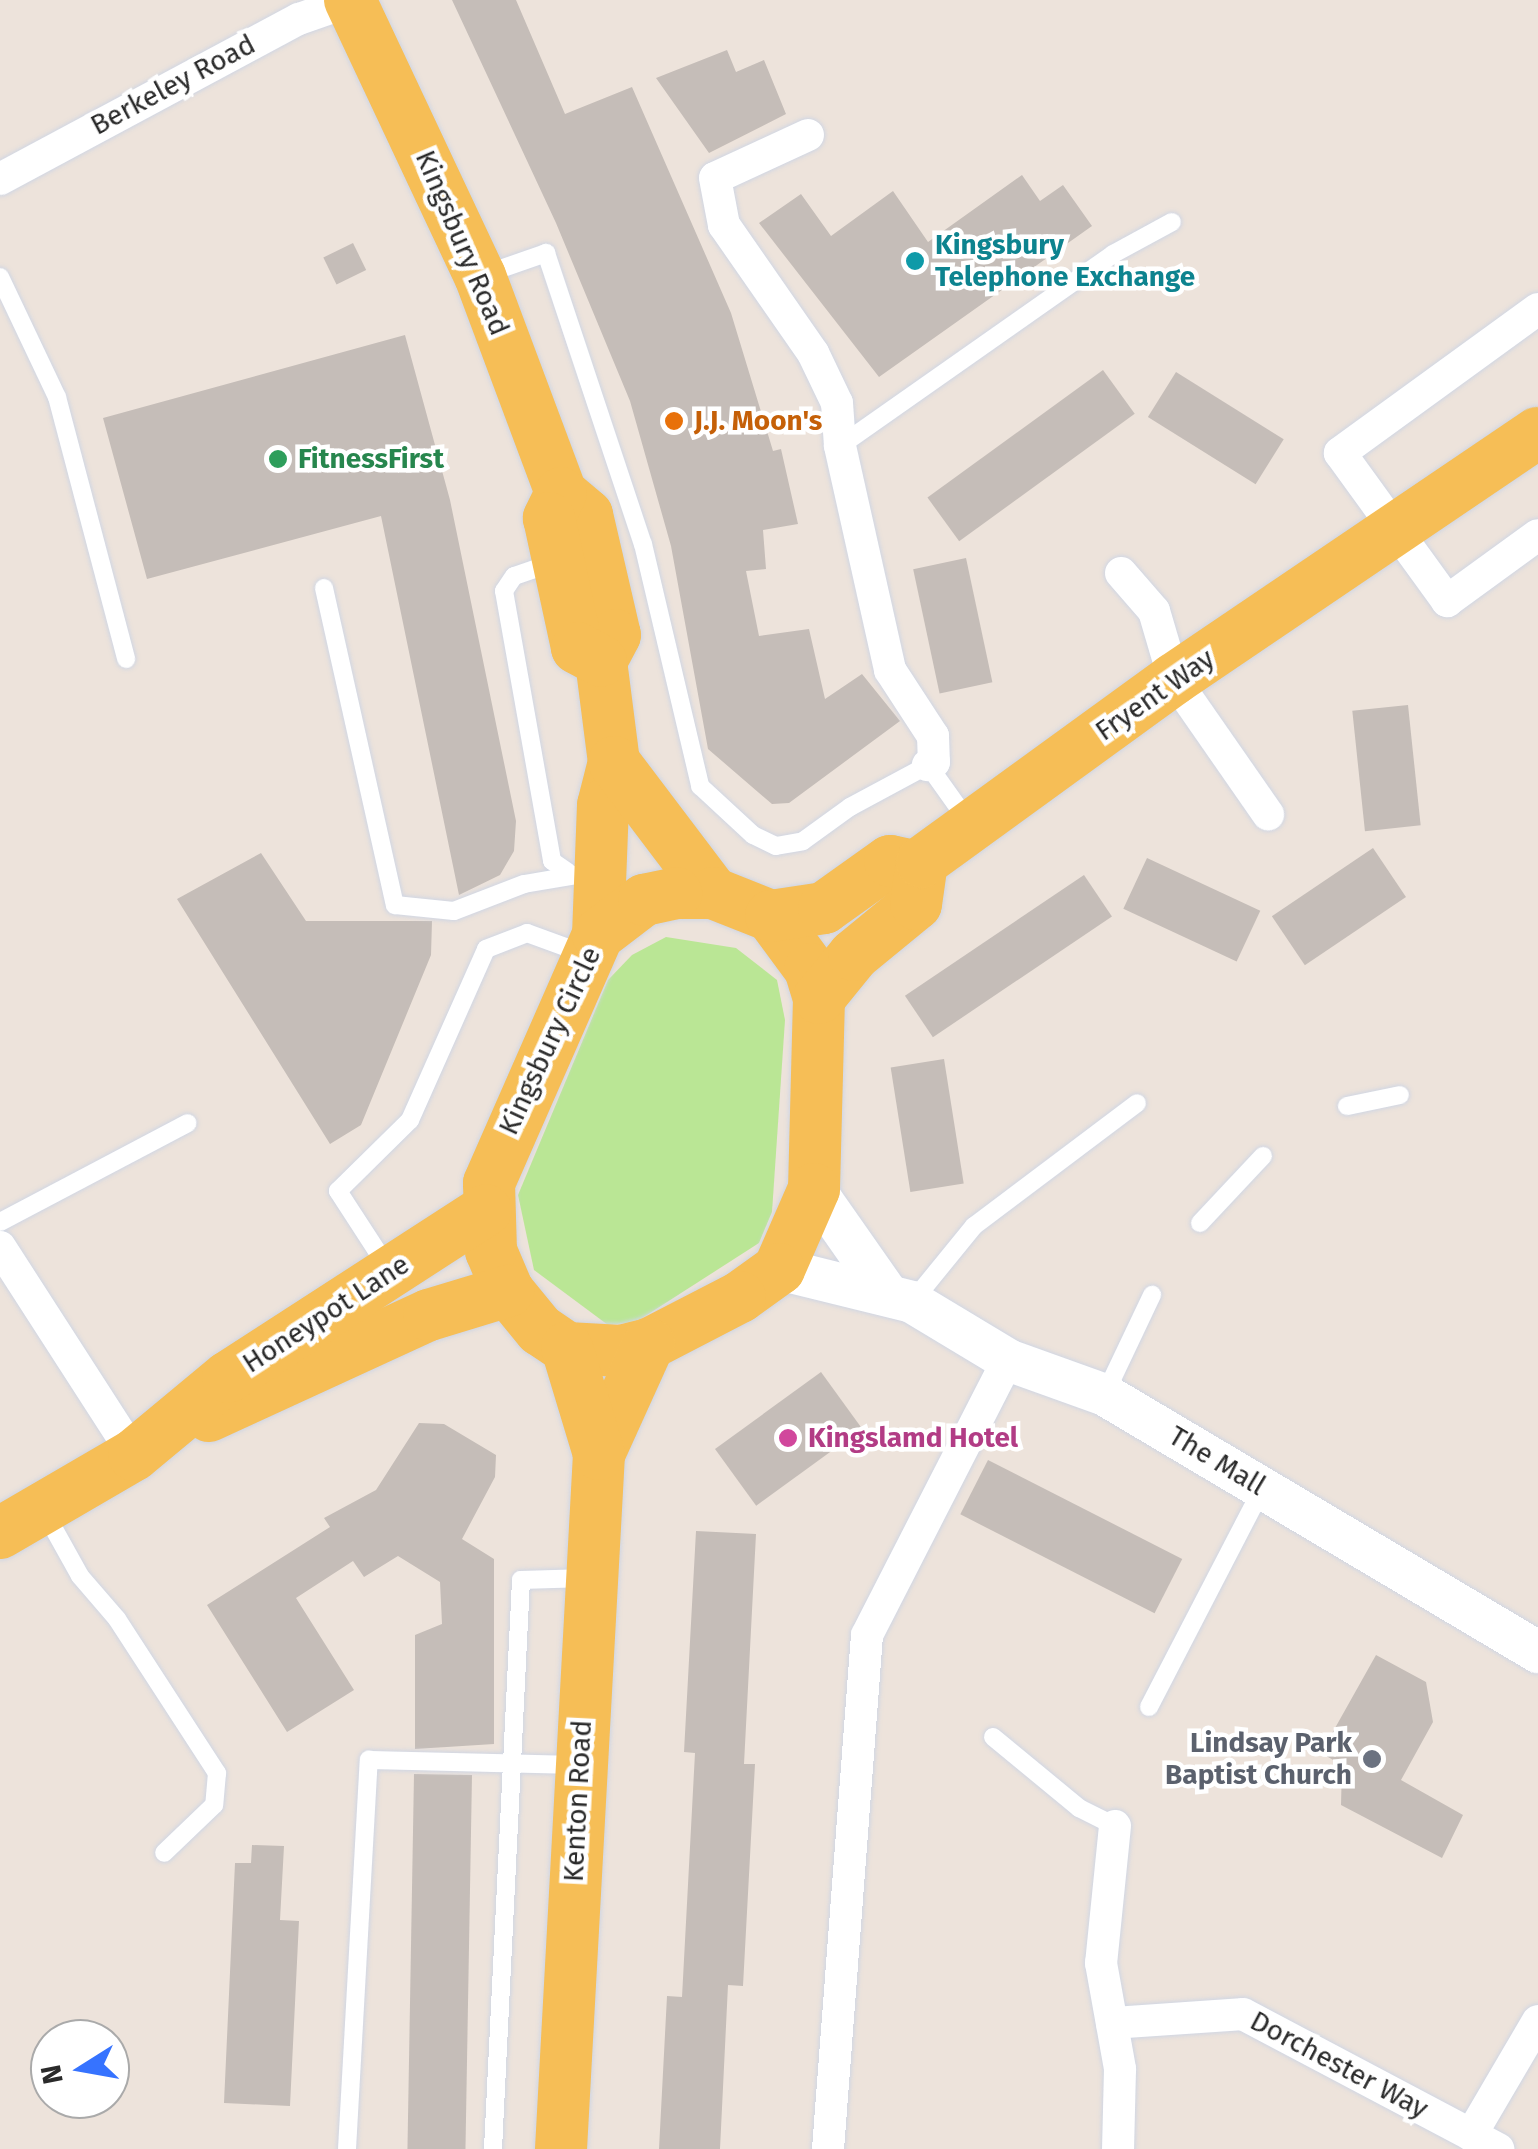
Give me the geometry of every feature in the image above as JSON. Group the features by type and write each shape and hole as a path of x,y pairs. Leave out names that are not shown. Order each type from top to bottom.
{"main road":[{"name":"Kingsbury Road","path":"350,0 480,276 561,493 587,515 616,635 600,661 614,762 586,872 594,946"},
{"name":"Fryent Way","path":"771,916 824,908 890,861 918,867 1174,680 1398,533 1538,433"},
{"name":"Kingsbury Road","path":"561,493 549,518 577,648 600,661"},
{"name":"Kingsbury Road","path":"614,762 713,893"},
{"path":"820,998 854,954 916,904 918,867"},
{"name":"Kingsbury Circle","path":"568,1348 540,1330 508,1290 491,1252 486,1210 502,1144 594,946 644,900 713,893 771,916"},
{"path":"568,1348 621,1351 649,1344 780,1270 814,1189 820,998 810,968 771,916"},
{"name":"Honeypot Lane","path":"154,1441 228,1377 486,1210"},
{"name":"Honeypot Lane","path":"21,1520 154,1441 245,1404 429,1315 508,1290"},
{"name":"Kenton Road","path":"598,1454 649,1344"},
{"name":"Kenton Road","path":"561,2149 598,1454 568,1348"}],"street":[{"name":"Berkeley Road","path":"0,178 282,27 350,0"},
{"path":"808,135 715,178 724,225 813,354 837,403 840,446 890,670 933,736 934,762 928,765"},
{"path":"1538,310 1340,453 1448,601 1538,535"},
{"path":"1122,573 1154,612 1174,680 1268,814"},
{"name":"The Mall","path":"814,1189 900,1297 1008,1360 1105,1395 1534,1640"},
{"path":"0,1246 154,1441"},
{"name":"The Mall","path":"780,1270 848,1290 900,1297"},
{"path":"828,2149 866,1635 1008,1360"},
{"path":"1115,1826 1101,1963 1120,2069 1118,2149"},
{"name":"Dorchester Way","path":"1112,2023 1244,2014 1485,2142"},
{"path":"1485,2142 1538,2021"}],"lane":[{"path":"840,446 1113,254 1172,222"},
{"path":"480,276 546,253 642,544 700,786 753,835 776,846 804,841 928,765 971,826"},
{"path":"0,277 57,397 126,659"},
{"path":"558,561 514,576 504,591 552,861 586,872"},
{"path":"324,588 395,905 454,911 586,872"},
{"path":"392,1273 338,1191 410,1120 486,949 527,933 594,946"},
{"path":"1347,1106 1400,1095"},
{"path":"900,1297 974,1226 1137,1103"},
{"path":"0,1222 188,1123"},
{"path":"1200,1223 1263,1156"},
{"path":"1105,1395 1152,1295"},
{"path":"1149,1707 1263,1488"},
{"path":"21,1520 80,1576 117,1619 217,1773 214,1805 164,1852"},
{"path":"494,2149 521,1580 592,1578"},
{"path":"993,1738 1080,1808 1115,1826"},
{"path":"347,2149 369,1760 579,1765"}],"green space":[{"path":"666,937 736,948 777,980 785,1020 772,1212 759,1243 636,1322 608,1325 534,1270 518,1195 608,980 632,955"}],"building":[{"path":"452,0 516,0 565,114 632,87 731,313 773,451 781,449 798,524 763,530 766,569 746,571 759,636 809,629 825,699 862,674 900,721 789,803 772,804 708,749 671,546 630,401 556,223"},
{"path":"727,50 736,72 764,60 786,114 709,153 656,78"},
{"name":"Kingsbury Telephone Exchange","path":"1022,175 1040,201 1063,185 1092,226 879,377 759,223 801,194 831,236 893,191 928,242"},
{"path":"353,243 366,270 336,284 323,257"},
{"path":"405,335 450,500 516,821 514,851 500,875 459,895 381,516 147,579 103,418"},
{"path":"1103,370 1135,414 959,541 927,498"},
{"path":"1176,372 1284,439 1256,484 1148,417"},
{"path":"966,558 992,682 940,693 913,569"},
{"path":"1408,705 1421,825 1365,831 1352,711"},
{"path":"1373,848 1406,897 1305,965 1272,916"},
{"path":"261,853 306,921 432,921 431,955 361,1125 330,1144 177,899"},
{"path":"1147,858 1260,911 1237,962 1123,909"},
{"path":"1084,875 1112,916 933,1037 905,996"},
{"path":"944,1059 964,1183 910,1192 891,1067"},
{"name":"Kingslamd Hotel","path":"821,1372 862,1429 756,1506 715,1449"},
{"path":"419,1423 444,1424 496,1455 495,1477 462,1539 494,1559 494,1744 415,1749 415,1635 442,1624 440,1582 398,1556 364,1577 353,1561 296,1598 354,1690 287,1732 207,1605 330,1527 324,1518 376,1490"},
{"path":"988,1460 1182,1559 1155,1613 960,1514"},
{"path":"696,1531 756,1534 744,1764 755,1764 743,1986 728,1985 720,2149 659,2149 667,1996 682,1997 695,1753 684,1752"},
{"name":"Lindsay Park Baptist Church","path":"1376,1655 1426,1682 1433,1722 1401,1780 1463,1815 1442,1858 1341,1805 1342,1765 1321,1753"},
{"path":"414,1774 472,1775 465,2149 407,2149"},
{"path":"252,1845 284,1846 280,1920 299,1921 290,2106 224,2103 235,1863 251,1863"}],"place":[{"name":"Kingsbury Telephone Exchange","path":"915,261"},
{"name":"J.J. Moon's","path":"674,421"},
{"name":"FitnessFirst","path":"278,459"},
{"name":"Kingslamd Hotel","path":"788,1438"},
{"name":"Lindsay Park Baptist Church","path":"1372,1759"}]}
